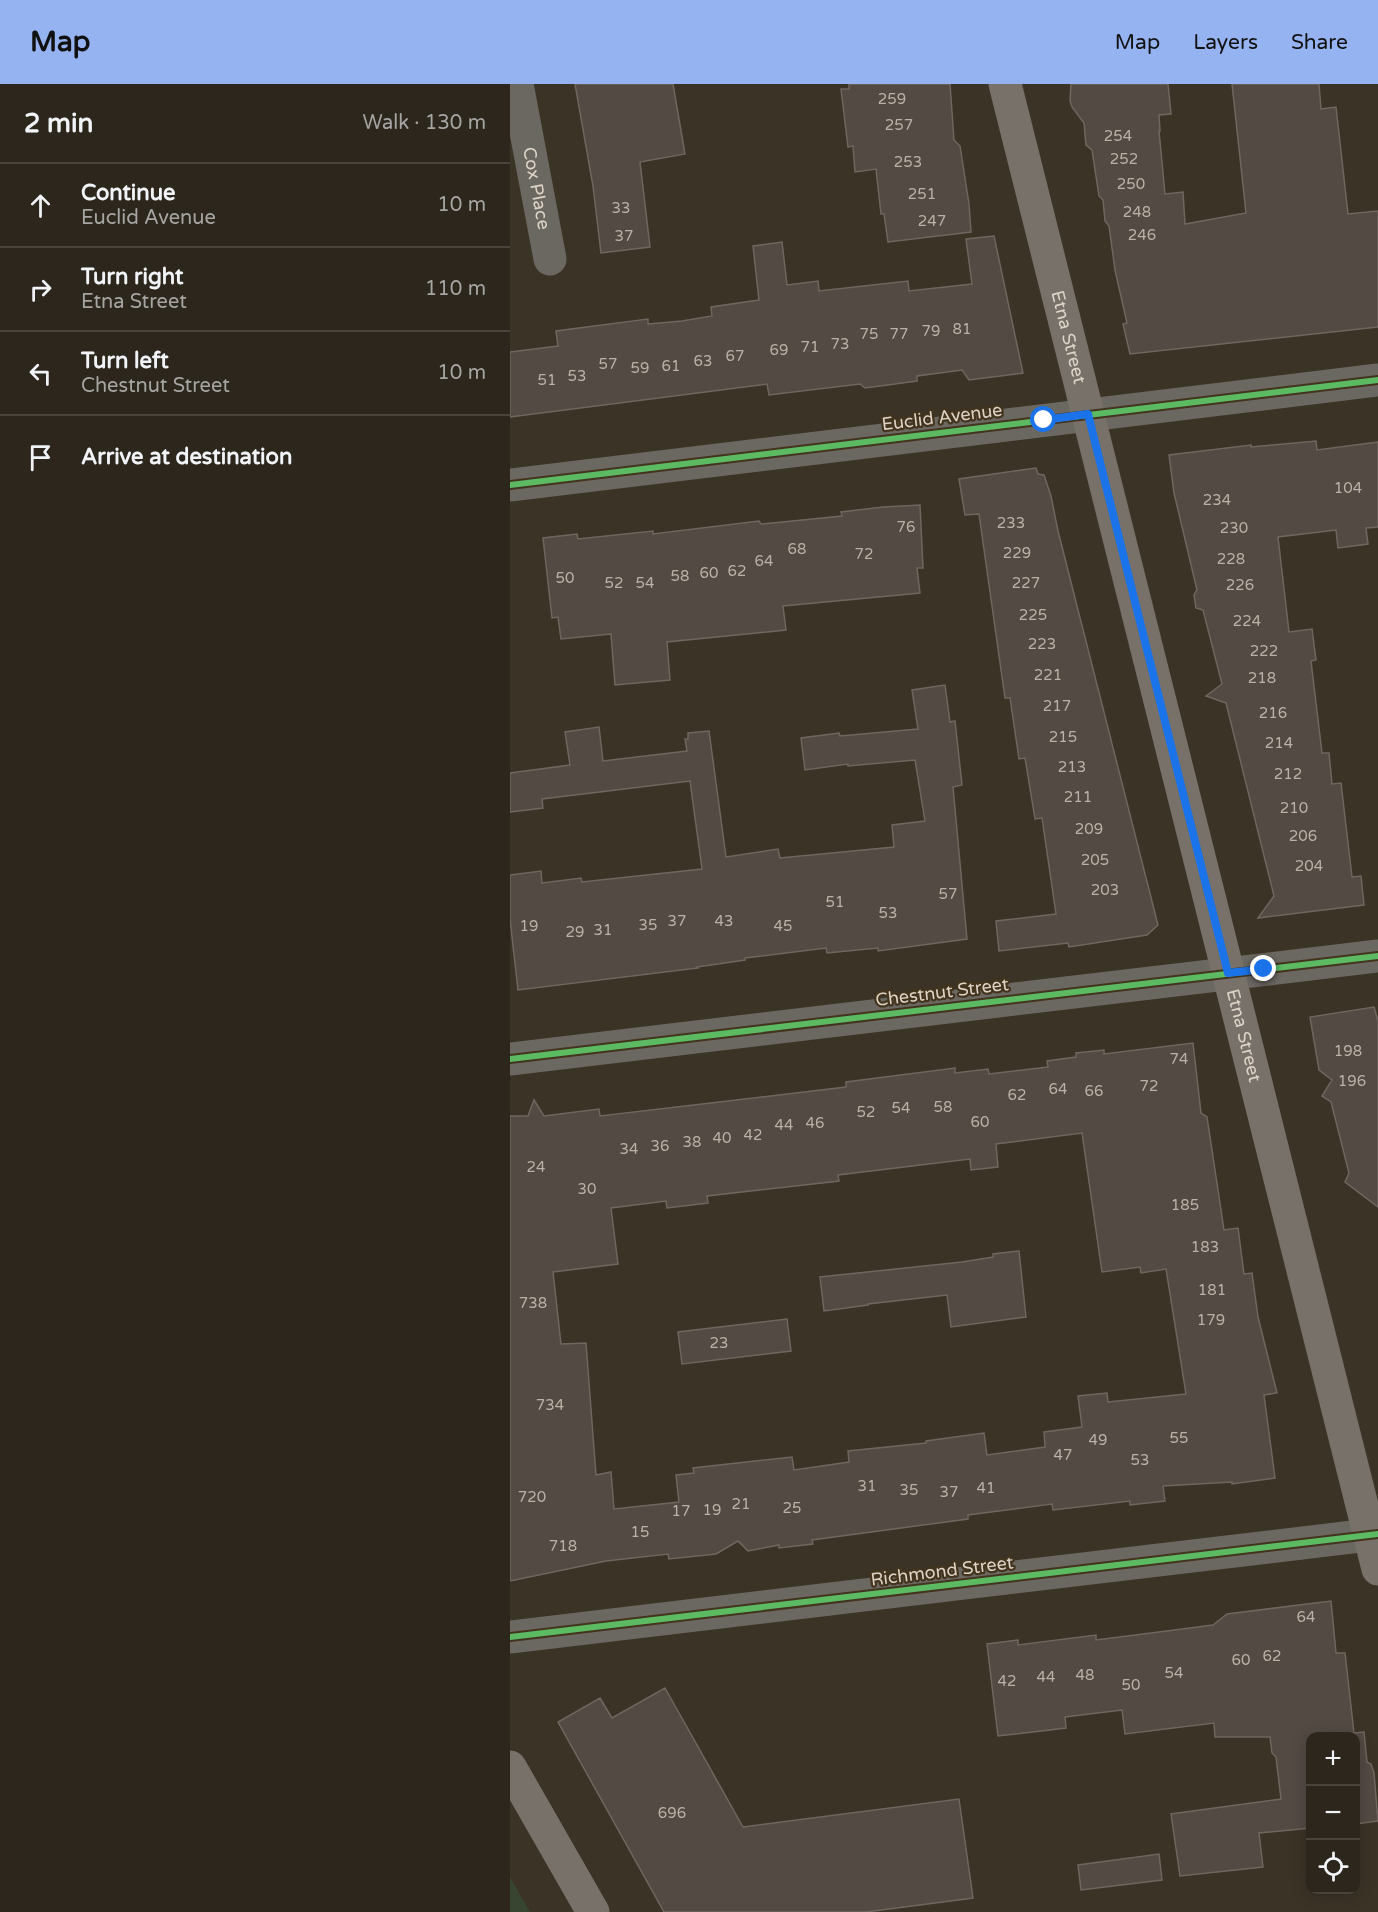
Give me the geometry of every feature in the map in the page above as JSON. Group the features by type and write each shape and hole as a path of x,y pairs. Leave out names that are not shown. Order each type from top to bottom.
{"main road":[{"name":"Etna Street","path":"1005,84 1228,973 1374,1534 1378,1569"},
{"path":"510,1767 593,1912"}],"street":[{"name":"Cox Place","path":"517,84 550,259"},
{"name":"Euclid Avenue","path":"510,485 1378,380"},
{"name":"Chestnut Street","path":"510,1059 1378,956"},
{"name":"Richmond Street","path":"510,1637 1374,1534"}],"green space":[{"path":"510,1877 530,1912 510,1912"}],"building":[{"path":"575,84 673,84 685,154 640,162 650,247 601,253 593,186"},
{"path":"849,84 950,84 954,140 960,146 971,232 888,242 884,214 881,214 876,169 855,172 853,146 848,147 841,89 849,89"},
{"path":"1071,84 1168,84 1171,114 1159,115 1165,194 1183,192 1185,224 1246,213 1232,84 1319,84 1321,109 1336,107 1348,214 1378,211 1378,327 1130,354 1123,324 1127,323 1115,270 1109,226 1105,221 1103,200 1099,196 1092,150 1086,145 1084,123 1070,101"},
{"path":"994,236 1023,373 969,380 962,370 917,376 917,381 865,388 860,384 769,395 767,384 510,417 510,352 558,346 556,331 648,319 648,324 682,321 712,316 711,307 759,300 753,246 782,242 787,285 818,281 819,291 908,281 909,291 972,284 966,239"},
{"path":"1316,441 1317,450 1378,442 1378,527 1366,528 1368,544 1338,548 1336,530 1278,537 1289,632 1312,629 1316,660 1311,661 1322,753 1329,753 1332,784 1341,783 1352,877 1361,876 1364,905 1258,918 1274,896 1226,703 1206,696 1222,684 1203,610 1196,608 1194,595 1197,590 1174,493 1169,455 1251,445 1251,447"},
{"path":"1036,468 1038,474 1044,475 1051,496 1158,925 1147,935 1069,947 1068,943 999,951 996,921 1056,914 1042,818 1035,819 1025,758 1019,759 1010,698 1005,698 979,514 965,515 959,479"},
{"path":"920,505 923,568 917,568 920,593 783,606 786,630 667,642 670,680 615,685 611,634 561,639 558,617 552,618 543,538 577,534 578,539 653,531 653,534 759,521 761,524 842,516 841,512"},
{"path":"945,685 950,722 955,721 962,785 953,787 967,939 878,951 878,948 827,953 826,948 745,958 745,960 698,968 518,990 510,919 510,875 541,871 542,883 581,878 582,882 702,869 690,781 542,799 543,808 510,812 510,773 570,765 565,732 599,727 603,761 687,751 685,739 688,739 688,733 709,731 726,857 778,849 780,858 894,847 892,825 925,821 915,760 848,766 848,764 805,770 801,738 839,733 840,736 918,729 912,690"},
{"path":"1374,1007 1378,1021 1378,1207 1345,1182 1349,1173 1331,1102 1322,1096 1332,1080 1319,1070 1310,1017"},
{"path":"1193,1043 1201,1113 1207,1117 1224,1230 1238,1228 1244,1274 1252,1273 1258,1317 1277,1393 1264,1395 1275,1478 1232,1484 1232,1482 1163,1486 1165,1501 1130,1505 1130,1501 1053,1510 1052,1504 968,1515 968,1519 812,1540 813,1544 779,1548 779,1545 748,1551 738,1541 716,1554 669,1559 668,1554 606,1561 510,1581 510,1116 528,1116 534,1100 544,1116 599,1109 600,1116 846,1087 846,1082 955,1068 955,1073 988,1069 989,1074 1048,1067 1047,1061 1076,1057 1076,1053 1104,1050 1104,1054","holes":["1082,1133 1102,1272 1140,1267 1141,1273 1166,1269 1186,1394 1108,1402 1107,1393 1078,1396 1082,1427 1044,1432 1045,1447 987,1455 984,1433 926,1441 926,1443 848,1451 849,1462 794,1470 792,1457 693,1468 694,1473 676,1475 679,1502 614,1509 611,1472 596,1475 586,1343 561,1344 553,1272 618,1264 611,1208 666,1201 667,1208 708,1203 707,1196 839,1181 838,1175 970,1159 971,1170 998,1167 996,1144"]},
{"path":"1019,1251 1026,1317 951,1327 947,1295 824,1311 820,1277 962,1262 993,1257 993,1254"},
{"path":"787,1319 791,1351 682,1364 678,1332"},
{"path":"1331,1601 1336,1653 1345,1653 1354,1732 1306,1732 1306,1828 1259,1833 1263,1867 1180,1876 1171,1814 1281,1799 1276,1757 1272,1753 1270,1737 1215,1737 1214,1723 1125,1734 1122,1710 1065,1717 1066,1728 998,1736 987,1644 1018,1640 1018,1645 1096,1635 1096,1640 1213,1625 1227,1614"},
{"path":"665,1688 743,1827 959,1799 973,1898 866,1912 664,1912 558,1722 600,1698 612,1718"},
{"path":"1360,1732 1364,1732 1367,1762 1371,1764 1374,1773 1378,1821 1360,1823"},
{"path":"1159,1854 1162,1880 1081,1890 1078,1865"}],"cycle path":[{"path":"510,485 1378,380"},
{"path":"510,1059 1378,956"},
{"path":"510,1637 1378,1534"}],"route":[{"path":"1044,420 1088,414 1228,973 1264,969"}]}
